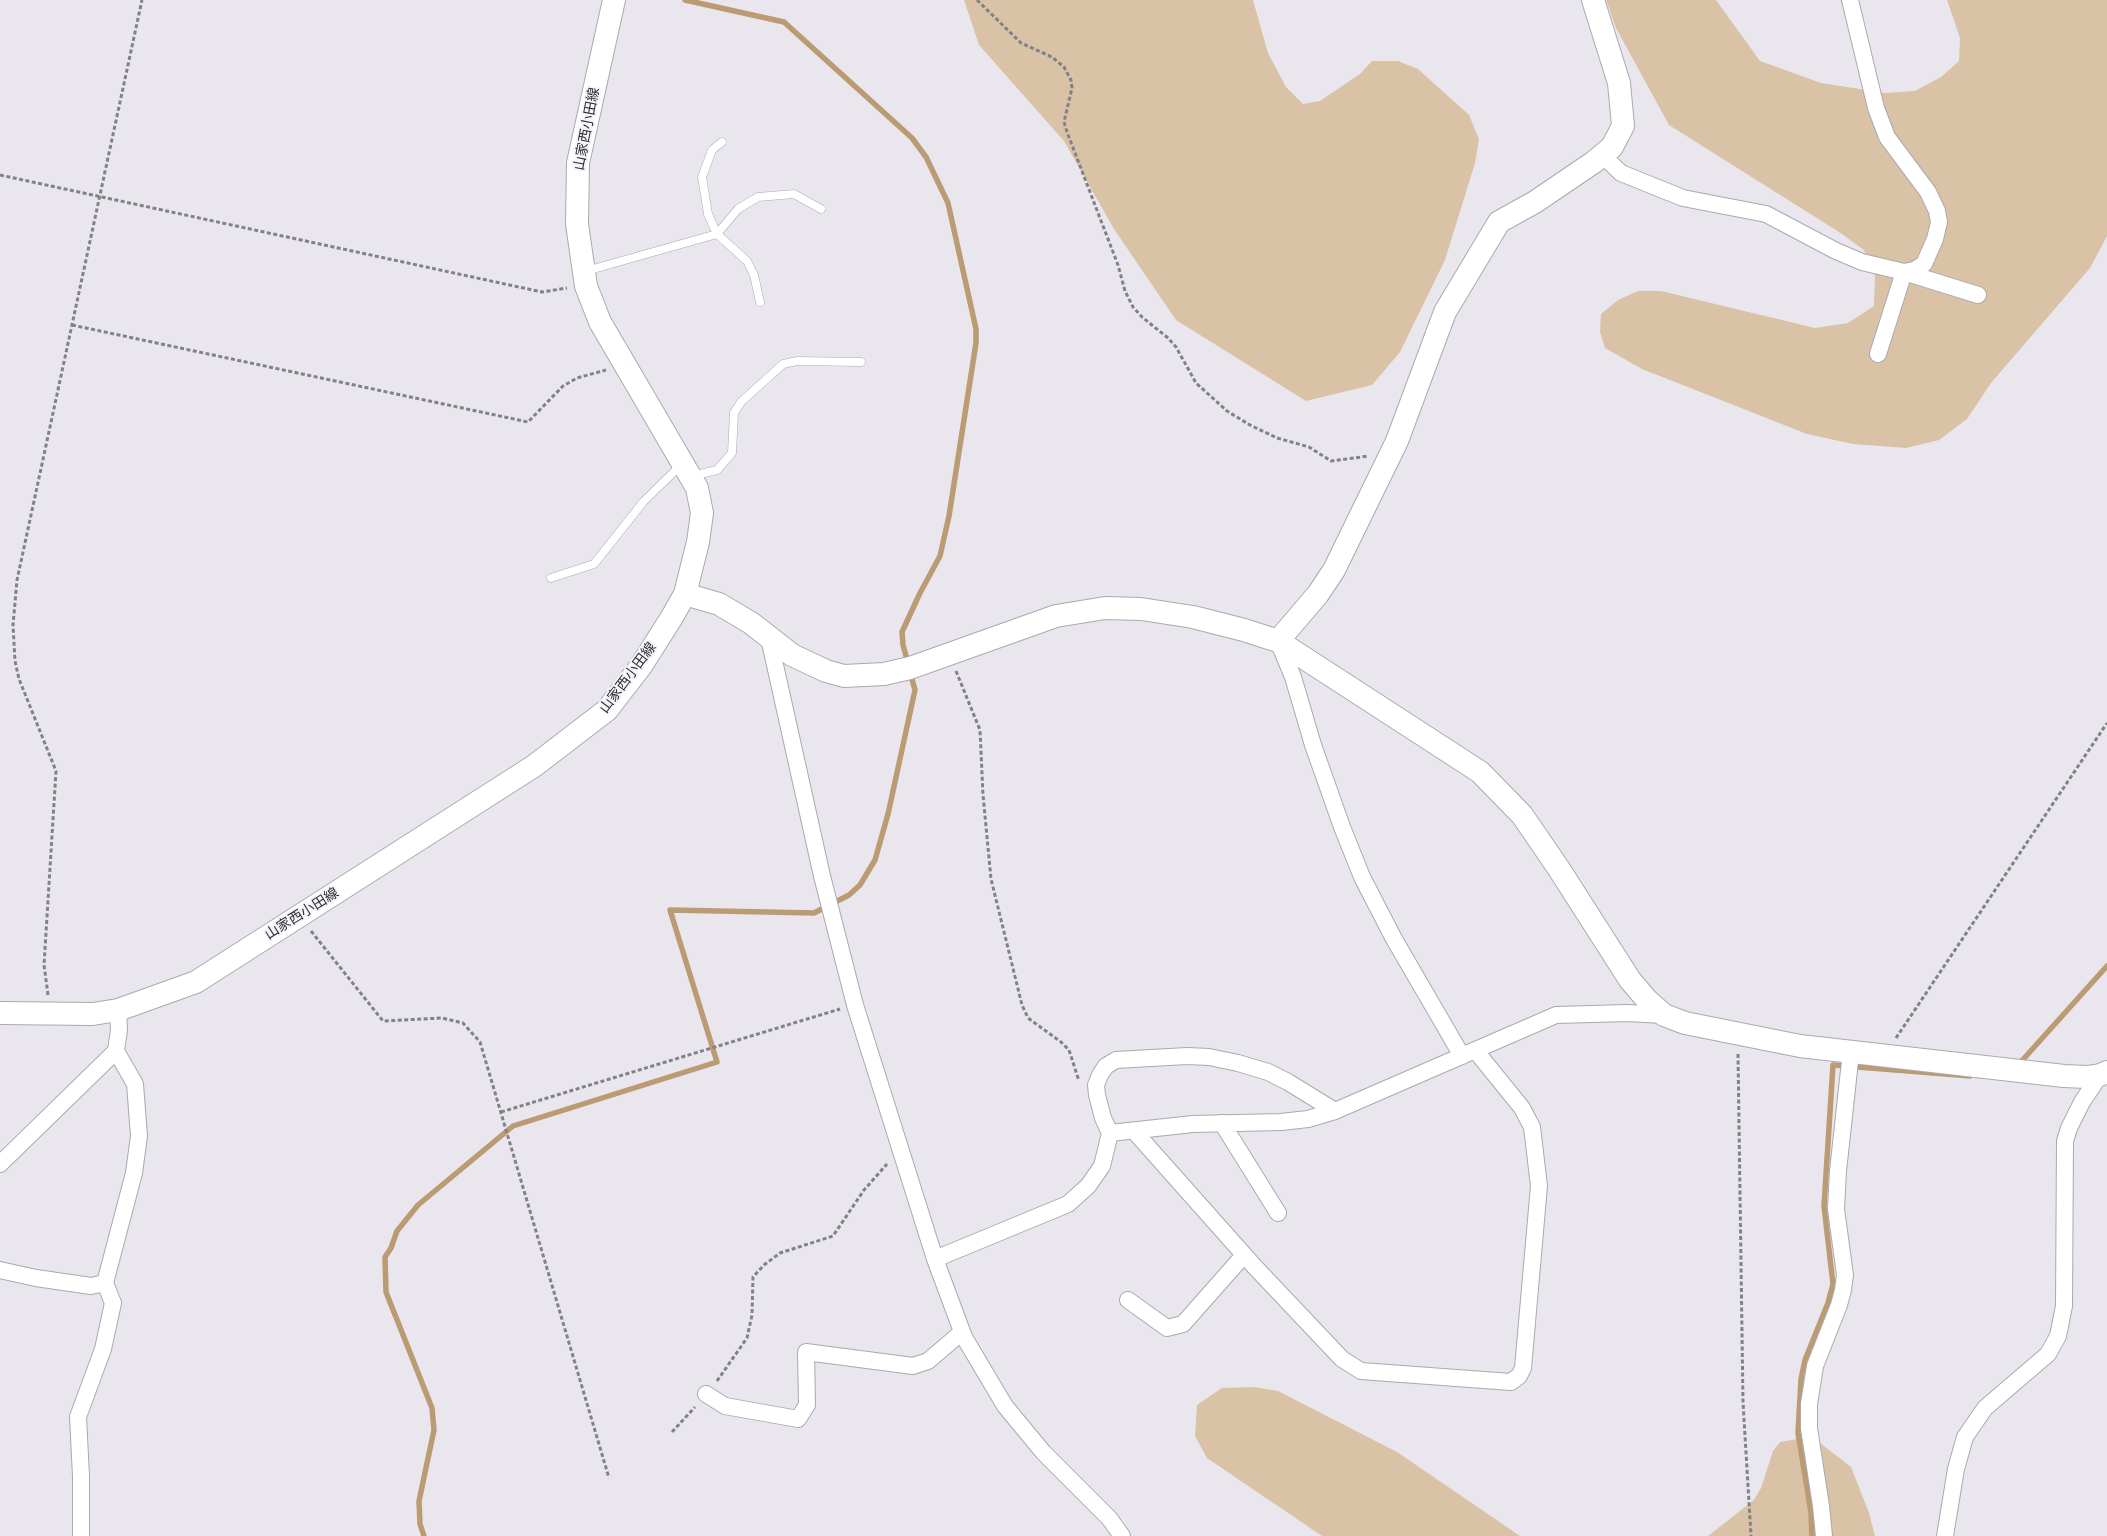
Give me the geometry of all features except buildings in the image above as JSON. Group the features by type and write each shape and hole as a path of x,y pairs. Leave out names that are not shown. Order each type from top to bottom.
{"street":[{"name":"山家西小田線","path":"0,1013 93,1014 118,1010 196,982 534,766 607,710 640,666 685,594 698,542 702,513 697,488 600,322 585,279 577,224 578,163 614,0"},
{"path":"1278,641 1318,594 1334,570 1392,453 1445,312 1499,222 1535,202 1602,155 1612,147 1623,126 1619,83 1593,0"},
{"path":"1850,0 1876,108 1887,137 1928,192 1938,216 1939,222 1935,239 1924,264 1914,270 1904,272"},
{"path":"1602,155 1621,173 1683,198 1766,214 1836,252 1862,262 1904,272 1978,295"},
{"path":"1878,354 1904,272"},
{"path":"685,594 720,604 751,623 792,655 807,664 844,676 884,674 910,668 1056,616 1105,608 1141,609 1193,617 1278,641 1480,772 1522,815 1630,980 1647,1000 1664,1015"},
{"path":"769,638 822,876 855,1005 935,1259 962,1332 1005,1406 1043,1452 1110,1518 1122,1536"},
{"path":"1134,1131 1244,1255 1342,1359 1361,1371 1511,1382 1519,1376 1523,1368 1539,1186 1532,1127 1522,1108 1469,1053 1394,939 1362,877 1342,827 1313,746 1293,677 1278,641"},
{"path":"0,1164 116,1051 119,1030 118,1010"},
{"path":"1110,1133 1193,1124 1308,1119 1335,1111 1556,1014 1664,1015 1685,1023 1800,1046 2064,1076 2104,1074"},
{"path":"81,1536 81,1476 78,1417 103,1348 113,1303 105,1283 134,1172 139,1136 135,1084 116,1051"},
{"path":"1824,1536 1809,1428 1809,1404 1815,1366 1839,1305 1845,1275 1836,1209 1838,1171 1851,1052"},
{"path":"935,1259 1068,1204 1088,1186 1102,1166 1110,1133 1103,1118 1096,1085 1106,1066 1116,1060 1187,1056 1209,1057 1238,1062 1268,1072 1288,1082 1335,1111"},
{"path":"1945,1536 1956,1469 1965,1437 1985,1408 2048,1354 2058,1336 2064,1306 2065,1141 2078,1110 2104,1074"},
{"path":"1222,1123 1278,1213"},
{"path":"1128,1300 1168,1328 1183,1324 1244,1255"},
{"path":"0,1270 36,1278 91,1286 105,1283"},
{"path":"706,1394 725,1406 798,1419 807,1405 806,1352 913,1366 928,1361 962,1332"}],"lane":[{"path":"722,142 712,150 702,177 708,214 717,234 747,261 754,275 760,302"},
{"path":"585,279 717,234 738,209 758,197 794,194 821,210"},
{"path":"551,578 594,564 644,501 686,470 717,470 732,453 734,413 742,402 783,364 797,361 861,362"}],"path":[{"path":"50,1014 44,965 56,771 19,679 13,625 17,580 142,0"},
{"path":"977,0 1021,43 1052,57 1064,66 1071,80 1072,88 1064,122 1118,265 1125,291 1133,307 1142,317 1176,347 1196,384 1227,411 1250,425 1278,438 1309,447 1331,461 1392,453"},
{"path":"0,175 542,292 585,279"},
{"path":"72,325 528,422 562,386 577,378 623,364"},
{"path":"948,656 959,676 980,730 983,795 991,879 1022,1005 1028,1018 1069,1050 1079,1082"},
{"path":"1884,1056 2107,723"},
{"path":"299,916 383,1021 442,1018 463,1023 480,1042 609,1478"},
{"path":"501,1112 855,1005"},
{"path":"1738,1034 1743,1402 1751,1536"},
{"path":"672,1432 725,1372 746,1338 752,1315 753,1277 780,1252 833,1236 864,1190 886,1164 903,1156"}],"shaded area":[{"path":"964,0 1253,0 1268,53 1286,87 1303,104 1320,101 1360,74 1372,61 1398,61 1418,69 1469,115 1479,139 1475,163 1445,260 1400,352 1372,385 1306,401 1176,320 1114,229 1064,141 979,45"},
{"path":"1606,0 1716,0 1760,61 1821,83 1885,93 1915,91 1941,77 1959,61 1960,38 1947,0 2107,0 2107,236 2090,268 1991,383 1967,419 1939,440 1906,448 1853,444 1807,434 1642,369 1605,348 1600,332 1601,314 1618,300 1638,291 1661,291 1815,328 1848,323 1874,306 1875,276 1864,250 1839,232 1669,125 1616,28"},
{"path":"1254,1387 1278,1391 1397,1452 1520,1536 1322,1536 1207,1458 1195,1436 1197,1405 1222,1388"},
{"path":"1815,1439 1851,1467 1869,1513 1875,1536 1708,1536 1754,1500 1761,1488 1773,1451 1780,1442"}],"waterway":[{"path":"685,0 784,22 912,138 926,157 948,203 976,329 976,343 949,516 940,556 902,632 908,663"},
{"path":"424,1536 420,1524 419,1501 434,1430 432,1408 386,1292 385,1257 391,1248 397,1231 418,1205 513,1126 717,1062 670,910 814,913 849,895 860,885 875,860 888,814 915,690 910,672"},
{"path":"2019,1064 2107,966"},
{"path":"1812,1536 1811,1512 1798,1433 1801,1379 1805,1360 1828,1303 1833,1284 1824,1206 1833,1065 1970,1076"}]}
